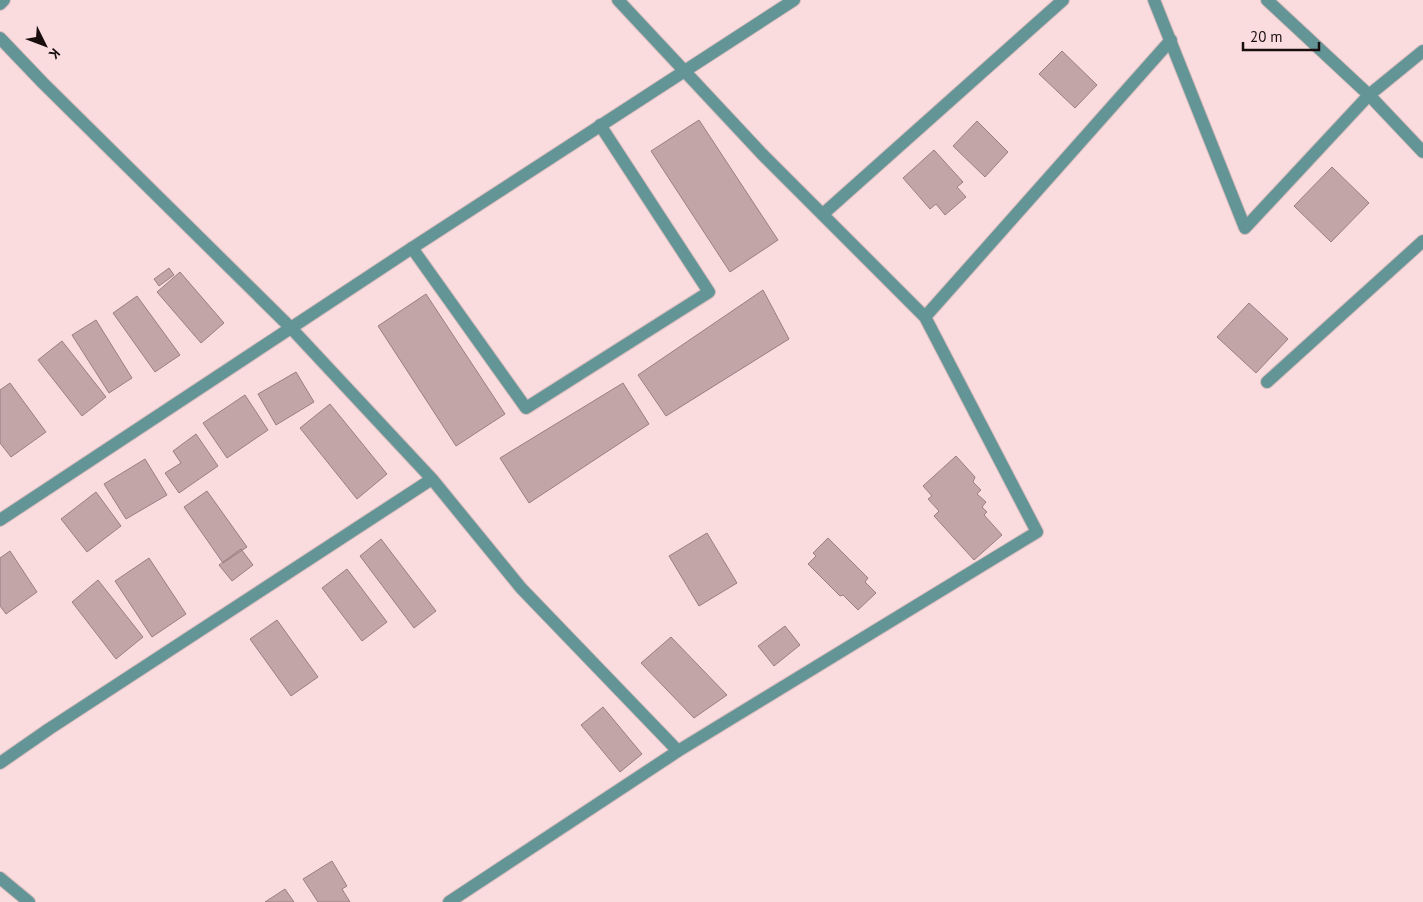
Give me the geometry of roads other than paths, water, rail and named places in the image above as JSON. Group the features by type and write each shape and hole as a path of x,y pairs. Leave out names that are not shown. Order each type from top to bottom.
{"street":[{"path":"0,4 4,0"},
{"path":"449,902 678,751 1038,532 925,316 683,71 618,0"},
{"path":"0,520 412,248 794,0"},
{"path":"823,214 1063,0"},
{"path":"1154,0 1245,228 1369,95 1423,51"},
{"path":"1267,0 1369,95 1423,152"},
{"path":"0,38 43,83 291,328 432,480 521,588 678,751"},
{"path":"925,316 1171,40"},
{"path":"412,248 526,408 709,292 600,125"},
{"path":"1267,382 1423,241"},
{"path":"0,763 432,480"},
{"path":"0,878 29,902"}]}
